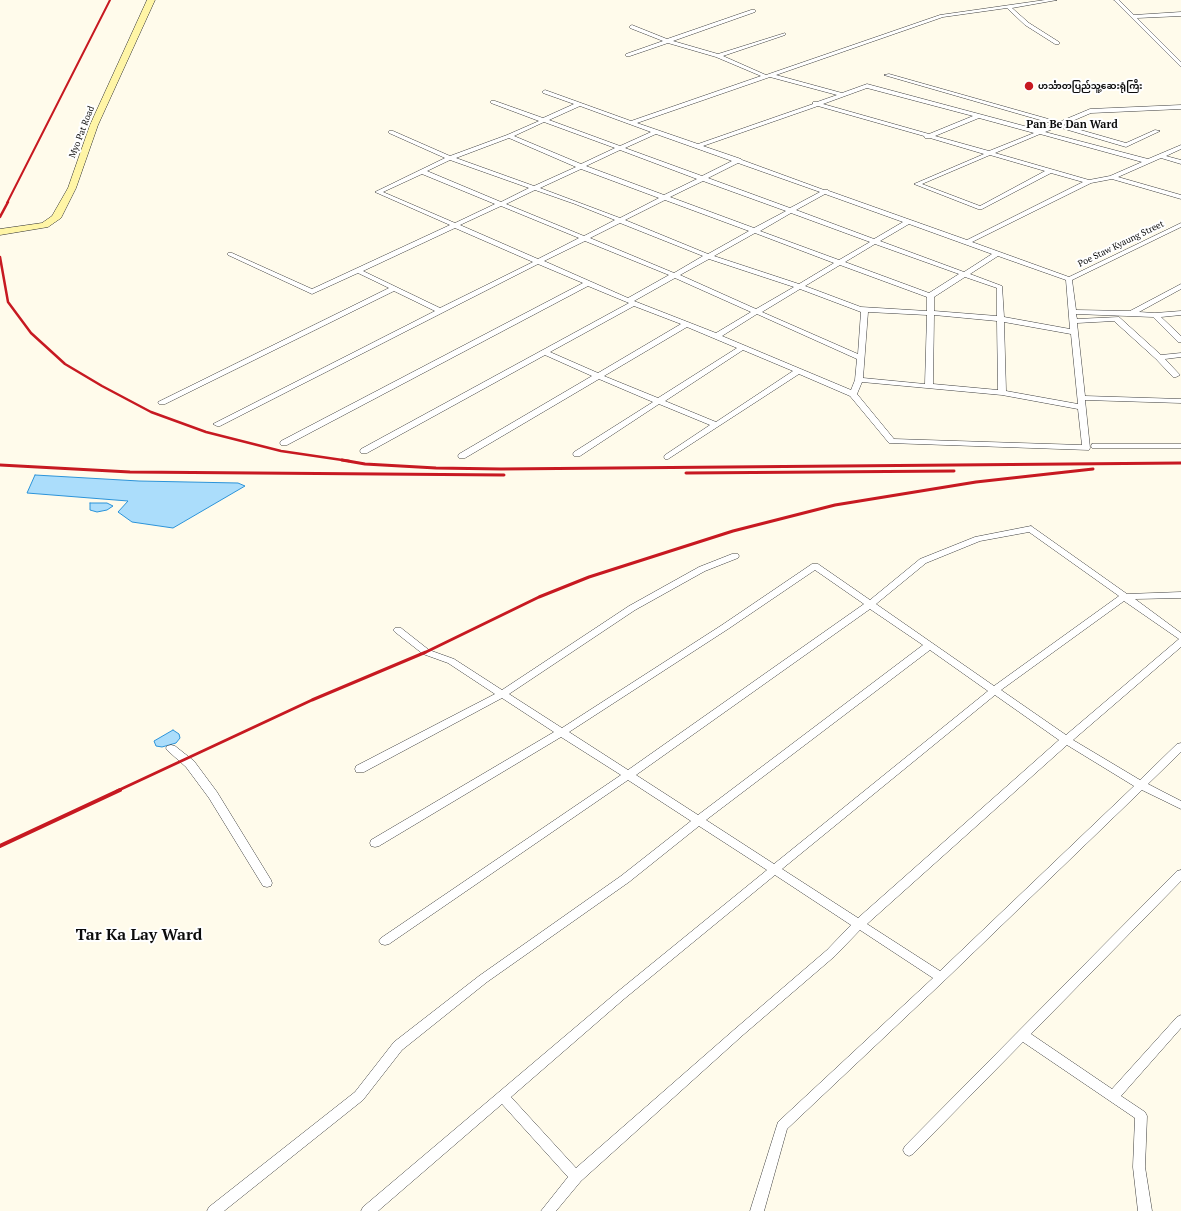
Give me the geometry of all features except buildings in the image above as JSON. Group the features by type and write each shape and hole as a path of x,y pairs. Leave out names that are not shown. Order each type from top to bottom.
{"main road":[{"name":"Myo Pat Road","path":"0,232 45,225 56,218 72,188 94,126 151,0"}],"street":[{"path":"633,122 942,16 1055,0"},
{"path":"1116,0 1181,65"},
{"path":"1006,6 1027,24 1057,43"},
{"path":"628,55 753,11"},
{"path":"1134,17 1181,14"},
{"path":"632,27 667,41 718,56 768,76 841,94"},
{"path":"718,56 783,34"},
{"path":"887,75 1059,124 1126,145 1157,130"},
{"path":"699,146 815,103 867,86 1147,162"},
{"path":"545,92 633,122 998,252 1069,279 1086,448 892,441 853,394 743,347 685,325 455,224 378,192 450,158 509,136 580,104"},
{"path":"493,102 1000,286 1002,319 1002,393"},
{"path":"815,103 927,137 1089,182"},
{"path":"1050,171 980,208 917,184 1090,111 1181,107"},
{"path":"927,137 979,116"},
{"path":"230,254 312,292 534,187 623,148 656,131"},
{"path":"390,132 450,158 534,187 708,256 799,286 865,311 859,380 853,394"},
{"path":"509,136 582,167 756,230 930,296"},
{"path":"968,242 1089,182 1112,177 1181,147"},
{"path":"1160,156 1181,162"},
{"path":"217,424 739,160"},
{"path":"423,172 674,275 861,358"},
{"path":"1112,177 1181,197"},
{"path":"364,451 544,352 674,275 826,191"},
{"path":"716,336 909,221"},
{"name":"Poe Staw Kyaung Street","path":"1069,279 1181,225"},
{"path":"1171,230 1181,233"},
{"path":"930,296 998,252"},
{"path":"359,271 440,311"},
{"path":"284,443 588,283"},
{"path":"1131,313 1181,286"},
{"path":"162,402 393,288"},
{"path":"929,386 930,296"},
{"path":"859,309 1002,319 1074,332"},
{"path":"1072,312 1155,315 1181,313"},
{"path":"1155,315 1181,340"},
{"path":"1073,321 1116,319 1159,357 1176,375"},
{"path":"462,456 685,325"},
{"path":"576,454 743,347"},
{"path":"544,352 716,425"},
{"path":"1159,357 1181,354"},
{"path":"668,457 798,371"},
{"path":"859,380 1002,393 1081,407"},
{"path":"1080,398 1181,401"},
{"path":"1095,446 1181,446"},
{"path":"385,941 629,775 871,604 923,561 978,539 1031,529 1181,637"},
{"path":"360,769 501,695 632,608 702,568 735,556"},
{"path":"375,843 562,732 726,627 815,566 1066,740 1139,784 1181,805"},
{"path":"368,1211 620,996 995,690 1124,597 1181,595"},
{"path":"398,630 426,652 451,661 501,695 562,732 858,925 941,977"},
{"path":"548,1211 576,1178 1066,740 1181,642"},
{"path":"214,1211 358,1096 398,1046 483,979 625,879 698,821 930,645"},
{"path":"757,1211 782,1126 941,977 1139,784 1181,746"},
{"path":"171,748 190,764 213,795 267,883"},
{"path":"909,1150 1023,1035 1137,916 1181,874"},
{"path":"1113,1096 1181,1020"},
{"path":"1023,1035 1142,1116 1138,1168 1145,1211"},
{"path":"503,1097 576,1178"}],"water":[{"path":"35,475 139,481 238,483 245,486 173,528 132,522 118,512 128,501 27,493"},
{"path":"90,503 107,503 113,506 107,510 97,512 90,510"},
{"path":"173,730 179,734 180,738 176,743 162,747 156,746 154,741"}],"railway":[{"path":"7,203 110,0"},
{"path":"0,217 8,202"},
{"path":"0,257 8,302 31,333 65,364 102,386 151,412 206,432 281,451 349,461"},
{"path":"342,460 365,464 436,468 501,469 1181,463"},
{"path":"0,465 130,472 504,475"},
{"path":"117,791 312,700 426,652 539,597 589,577 733,531 835,505 976,482 1093,469"},
{"path":"686,473 954,471"},
{"path":"0,846 120,790"}],"place":[{"name":"ဟင်္သာတပြည်သူ့ဆေးရုံကြီး","path":"1029,86"}],"district":[{"name":"Pan Be Dan Ward","path":"1072,125"},
{"name":"Tar Ka Lay Ward","path":"139,935"}]}
